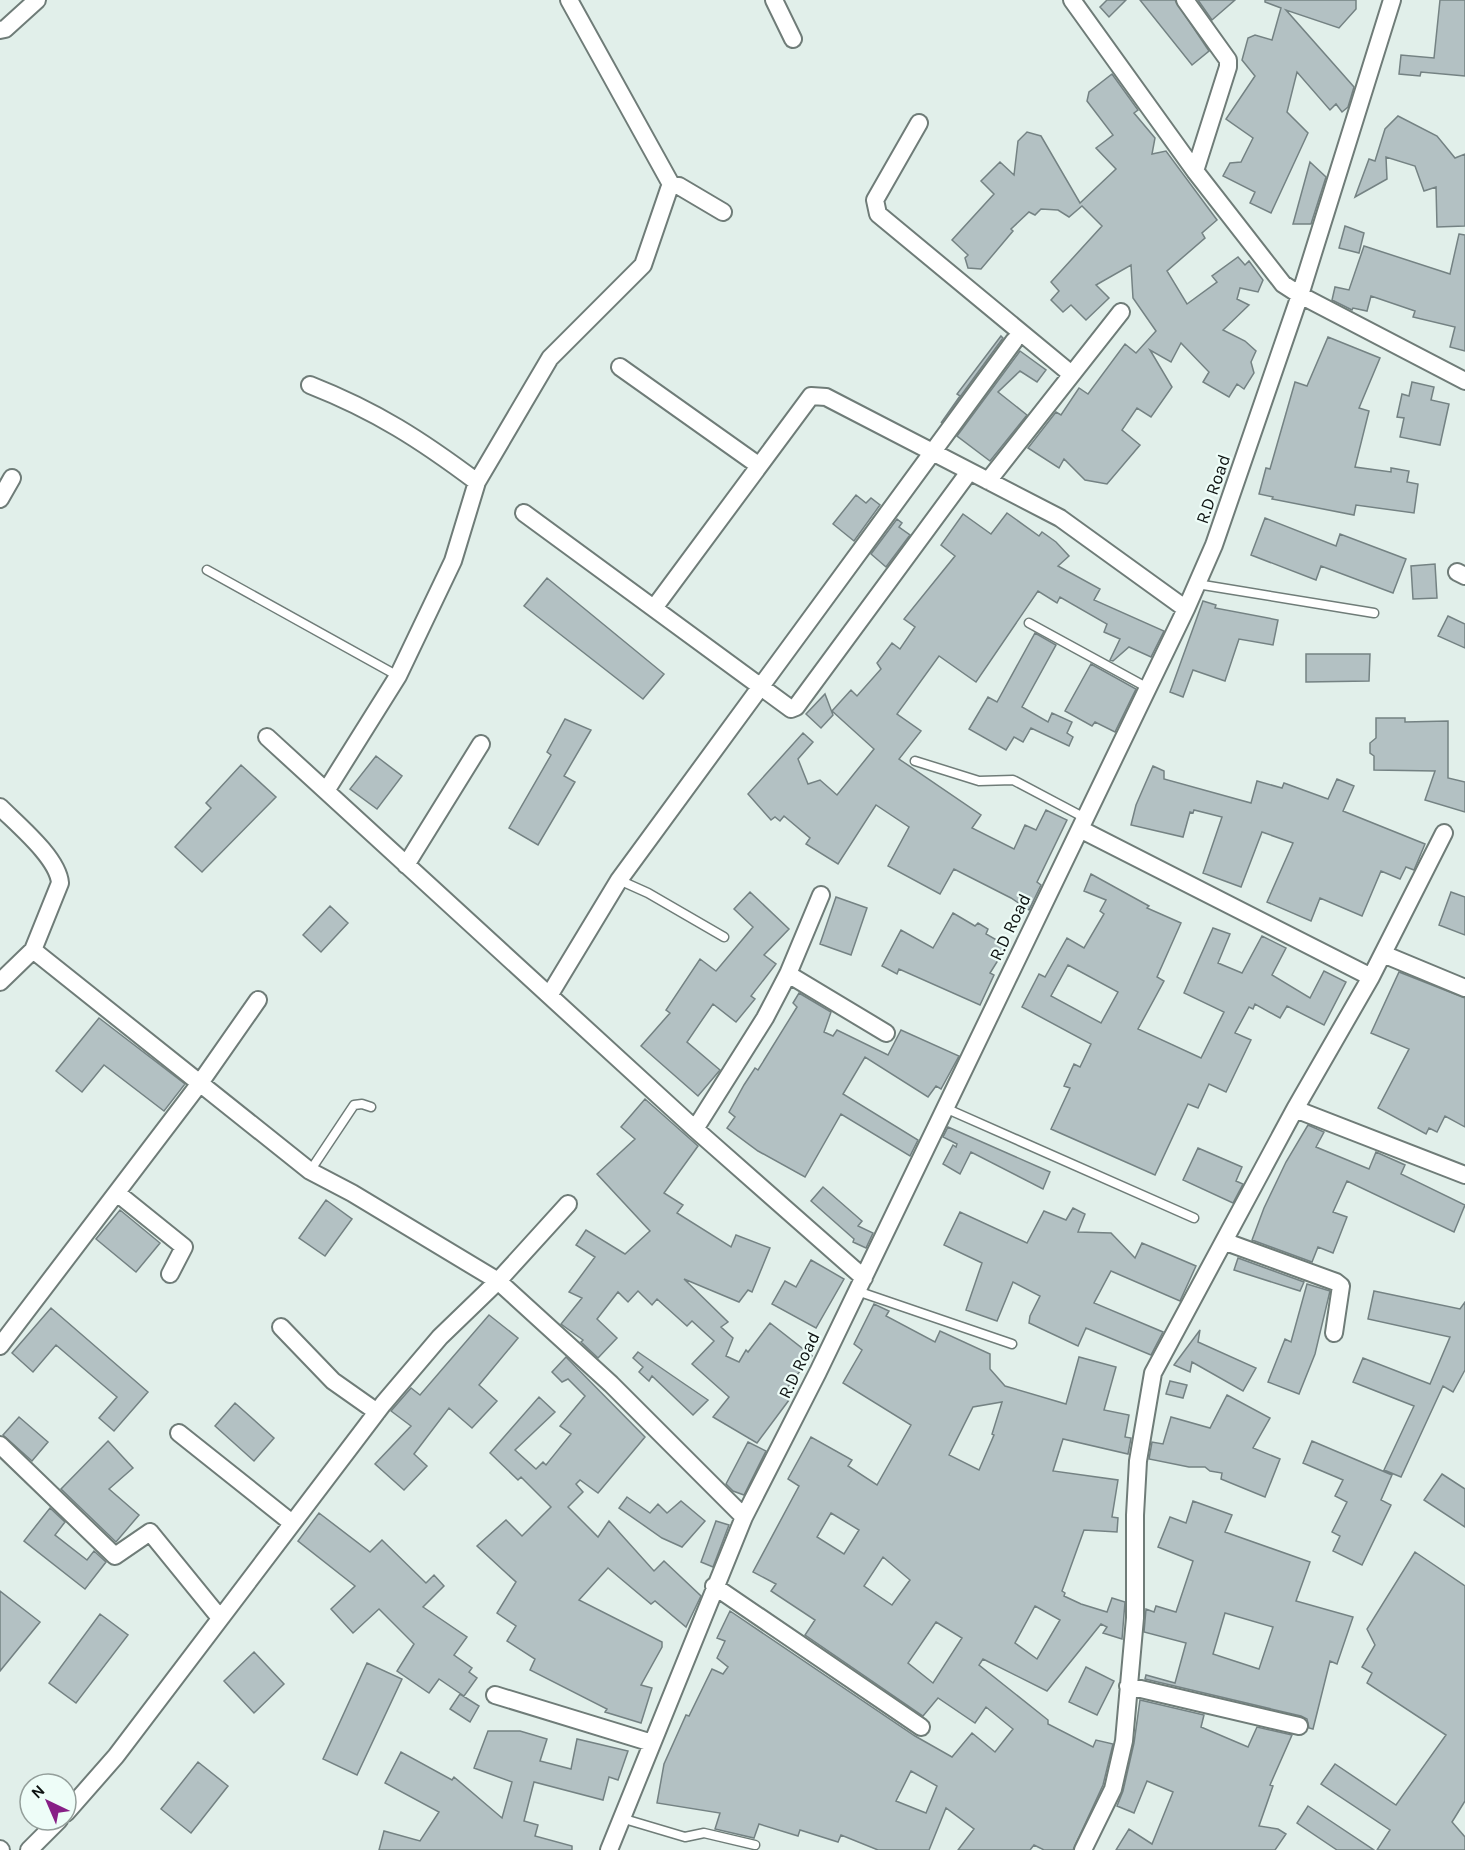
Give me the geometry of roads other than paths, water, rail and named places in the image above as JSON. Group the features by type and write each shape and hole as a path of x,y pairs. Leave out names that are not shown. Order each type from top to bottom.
{"street":[{"path":"0,30 5,29 37,0"},
{"path":"568,0 672,186"},
{"path":"774,0 793,39"},
{"path":"1072,0 1195,171 1283,284 1465,381"},
{"path":"1185,0 1228,60 1228,67 1195,171"},
{"name":"R.D Road","path":"609,1850 714,1586 744,1517 860,1285 1186,609 1214,545 1300,295 1392,0"},
{"path":"919,123 875,200 878,214 1070,373"},
{"path":"672,186 679,186 723,212"},
{"path":"326,791 398,676 453,561 477,482 550,358 643,265 672,186"},
{"path":"988,481 1070,373 1121,312"},
{"path":"550,994 619,880 1014,341"},
{"path":"620,367 758,465"},
{"path":"310,384 352,401 394,423 477,482"},
{"path":"654,608 758,465 811,396 816,395 826,397 1060,518 1186,609"},
{"path":"524,513 791,709 796,707 969,472"},
{"path":"0,500 12,478"},
{"path":"267,737 550,994 860,1285"},
{"path":"406,865 481,744"},
{"path":"0,807 51,861 59,874 60,883 33,950 0,982"},
{"path":"1082,823 1371,977"},
{"path":"1083,1850 1113,1790 1124,1742 1135,1618 1135,1515 1138,1461 1147,1401 1160,1358 1226,1242 1295,1109 1371,977 1444,833"},
{"path":"695,1130 751,1043 788,974 821,896"},
{"path":"33,950 310,1171 352,1193 498,1281 611,1384 744,1517"},
{"path":"1383,954 1465,988"},
{"path":"788,974 886,1033"},
{"path":"0,1346 200,1083 258,1000"},
{"path":"1295,1109 1465,1175"},
{"path":"117,1193 184,1247 170,1274"},
{"path":"78,1799 116,1756 377,1412 440,1337 498,1281 568,1204"},
{"path":"1226,1242 1336,1282 1341,1286 1334,1333"},
{"path":"281,1327 333,1381 377,1412"},
{"path":"178,1433 292,1523"},
{"path":"0,1445 114,1556 150,1532 220,1618"},
{"path":"714,1586 921,1727"},
{"path":"1128,1686 1299,1726"},
{"path":"495,1695 652,1743"},
{"path":"29,1850 47,1832"}],"lane":[{"path":"207,570 398,676"},
{"path":"1197,584 1374,613"},
{"path":"1029,623 1148,688"},
{"path":"915,761 980,782 1013,780 1082,823"},
{"path":"619,880 648,893 724,937"},
{"path":"310,1171 354,1105 362,1104 371,1107"},
{"path":"945,1108 1194,1218"},
{"path":"860,1285 1012,1344"},
{"path":"621,1818 685,1837 704,1833 755,1845"}]}
